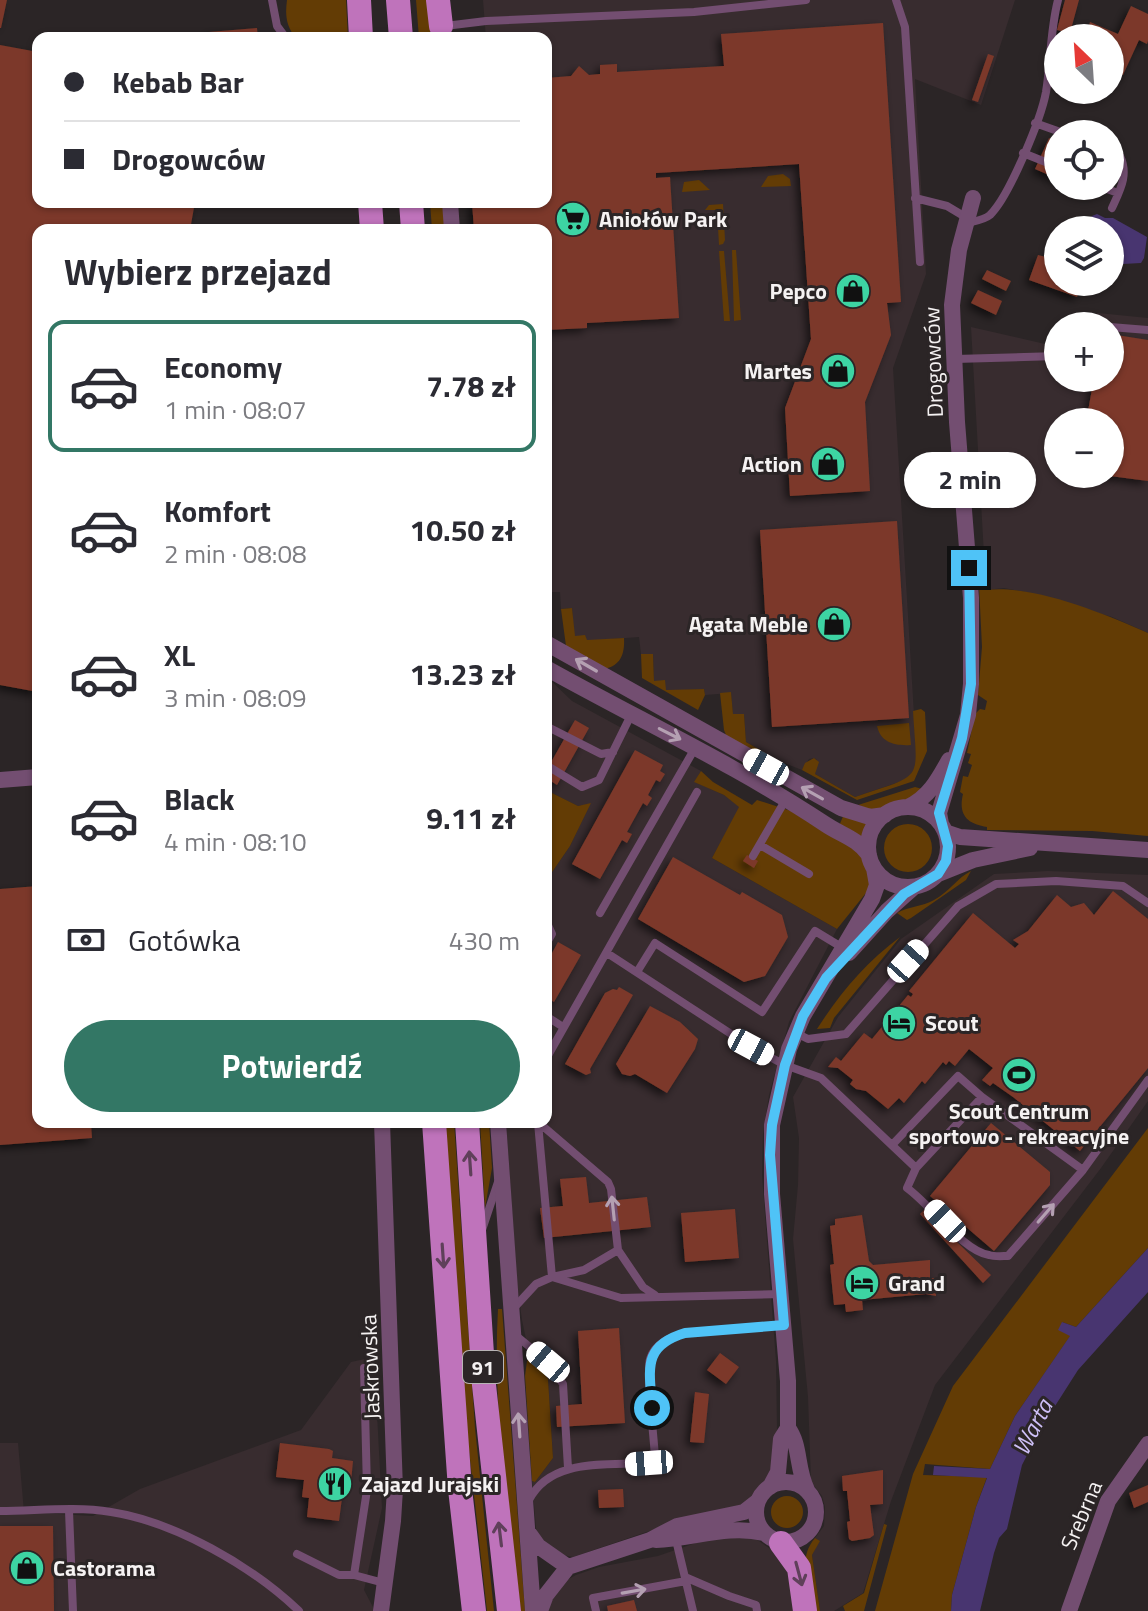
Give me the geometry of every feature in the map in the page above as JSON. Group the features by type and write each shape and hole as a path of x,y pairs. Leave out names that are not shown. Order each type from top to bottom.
{"main road":[{"path":"359,0 361,32"},
{"path":"398,0 401,32"},
{"path":"438,0 441,32"},
{"name":"91","path":"434,1128 460,1489 474,1611"},
{"name":"91","path":"467,1128 484,1385 509,1611"},
{"path":"772,1538 799,1568 805,1611"}],"street":[{"name":"Drogowców","path":"943,828 939,813 962,738 971,684 971,598 952,305 957,262 973,198"},
{"path":"552,646 841,808 870,817 908,807 920,809 960,837 1148,850"},
{"path":"552,671 851,837 861,844 885,880 899,886 914,887"},
{"name":"Drogowców","path":"908,807 933,789 962,738"},
{"path":"0,780 32,777"},
{"path":"650,1540 676,1540 742,1529 772,1538 800,1540 814,1526 817,1507 798,1467 796,1439 788,1428 784,1325 770,1155 772,1125 785,1065 796,1033 872,899 877,885 869,840 875,826 885,815"},
{"path":"938,874 946,861 948,846 943,828"},
{"path":"826,978 887,911 914,887 979,858 1047,844"},
{"name":"Jaskrowska","path":"381,1611 395,1489 382,1128"},
{"path":"498,1128 533,1611"},
{"path":"540,1611 546,1595 568,1567 650,1540 677,1526 744,1512 770,1487 778,1472 781,1439 788,1428"},
{"name":"Srebrna","path":"1069,1611 1108,1501 1148,1444"},
{"path":"770,1487 777,1483 793,1482 807,1490"},
{"path":"758,1501 756,1518 772,1538"},
{"path":"527,1531 538,1546 568,1567"}],"lane":[{"path":"272,0 277,26 282,32"},
{"path":"441,32 486,21 694,12 806,0"},
{"path":"896,0 905,27 920,262"},
{"path":"915,198 947,206 967,221 987,218 996,208 1023,153 1046,93 1051,26 1058,0"},
{"path":"1035,123 1044,126"},
{"path":"1023,153 1044,161"},
{"path":"1112,208 1115,200"},
{"path":"1124,328 1148,330"},
{"path":"954,359 1044,356"},
{"path":"552,769 582,787 599,780 631,715"},
{"path":"552,729 601,754 613,752"},
{"path":"600,913 695,748"},
{"path":"552,1048 697,792"},
{"path":"753,856 787,799"},
{"path":"760,845 809,874"},
{"path":"796,1033 808,1039 846,1034 958,906 996,884 1056,881 1123,886 1148,903"},
{"path":"637,972 655,943 762,1012 815,931 843,948"},
{"path":"607,953 751,1047 785,1065 821,1078 916,1168"},
{"path":"552,1020 563,1027"},
{"path":"893,1144 958,1076 1083,1170"},
{"path":"982,1097 916,1168 907,1188 924,1200 965,1242 987,1255 1008,1256 1083,1170 1148,1080"},
{"path":"539,1128 552,1277"},
{"path":"545,1128 608,1182 618,1250 643,1287 660,1296"},
{"path":"475,1250 501,1173"},
{"path":"512,1311 536,1284 584,1270 618,1250"},
{"path":"552,1277 621,1298 781,1294"},
{"path":"525,1508 530,1496 546,1479 568,1468 649,1463 655,1457 649,1360 659,1345 685,1333 784,1325"},
{"path":"513,1333 548,1362 563,1384 568,1468"},
{"path":"354,1575 367,1490 364,1368"},
{"path":"0,1511 108,1511 146,1519 252,1572 299,1611"},
{"path":"69,1511 73,1611"},
{"path":"676,1540 693,1611"},
{"path":"297,1554 339,1575 354,1575 385,1584"},
{"path":"596,1611 593,1598 686,1579 756,1605 757,1611"}],"shaded area":[{"path":"287,0 346,0 348,32 292,32 286,11"},
{"path":"416,0 427,0 430,32 419,32"},
{"path":"483,0 1015,0 981,105 915,79 926,274 893,368 917,765 908,779 855,797 815,774 817,760 814,758 809,759 802,770 746,742 744,715 733,715 731,693 705,695 704,689 666,691 654,681 653,654 641,654 639,637 586,641 574,636 572,608 561,609 560,592 552,592 552,224 474,224 472,208 552,208 552,32 486,32"},
{"path":"783,174 790,179 791,186 761,187 768,176"},
{"path":"699,180 710,190 682,192 684,182"},
{"path":"723,204 725,240 719,245 717,210 705,210 709,205"},
{"path":"430,208 445,208 447,224 432,224"},
{"path":"732,250 736,250 741,320 734,321"},
{"path":"719,251 724,251 730,321 724,321"},
{"path":"1124,316 1148,318 1148,633 1112,617 1030,593 1004,588 986,590 971,327 1044,344 1044,392 1124,392"},
{"path":"985,582 986,590 1005,589 1047,596 1090,609 1148,633 1148,836 1092,831 987,830 987,827 969,821 963,813 963,794 960,792 963,776 968,777 972,765 968,763 971,754 967,753 975,714 980,709 985,710 987,701 978,695 982,647 979,586"},
{"path":"572,608 575,636 585,635 587,640 624,638 624,650 617,663 602,669 566,646 561,609"},
{"path":"641,654 653,654 654,681 665,680 666,690 704,689 705,695 698,710 642,678"},
{"path":"552,682 572,701 701,771 695,782 724,795 740,807 712,858 837,929 789,1022 769,1095 763,1134 762,1175 776,1361 777,1431 773,1474 743,1507 676,1522 573,1557 557,1554 538,1535 536,1528 532,1481 535,1482 553,1458 548,1379 530,1358 522,1320 506,1128 552,1128 552,872 570,846 590,804 578,806 552,793"},
{"path":"731,692 733,714 744,714 746,742 779,761 774,764 728,740 720,693"},
{"path":"921,709 925,712 927,751 914,781 857,800 802,770 805,763 814,758 819,762 815,774 855,797 895,784 912,772 915,764 913,711"},
{"path":"909,723 911,745 890,742 882,736 877,726"},
{"path":"701,771 713,782 752,805 757,800 791,811 861,853 870,878 870,888 837,929 712,858 739,807 724,795 694,782"},
{"path":"915,787 926,790 908,801 873,811 858,805"},
{"path":"552,793 578,806 591,803 570,846 552,872"},
{"path":"844,814 868,824 863,837 839,826"},
{"path":"908,824 925,831 932,848 925,865 908,872 891,865 884,848 891,831"},
{"path":"971,871 966,880 911,918 907,920 897,913 934,900"},
{"path":"1048,871 1148,875 1148,1101 1101,1168 935,1385 891,1501 863,1593 834,1611 820,1611 812,1555 819,1541 815,1538 824,1526 825,1507 822,1496 811,1482 808,1397 793,1239 799,1138 793,1097 838,1017 901,939 994,874"},
{"path":"900,937 834,1018 830,1028 817,1029 854,979"},
{"path":"445,1128 454,1128 475,1428 494,1611 487,1611 467,1432"},
{"path":"480,1128 489,1128 492,1168 485,1208"},
{"path":"1148,1128 1148,1248 1076,1327 1062,1322 1071,1335 1015,1416 990,1469 925,1464 923,1475 987,1477 952,1595 951,1611 875,1611 913,1474 953,1386"},
{"path":"498,1309 502,1309 525,1611 521,1611 503,1460 497,1385"},
{"path":"374,1357 382,1508 364,1590 375,1611 0,1611 0,1443 18,1443 24,1512 93,1516 140,1489 301,1430 351,1362"},
{"path":"530,1358 548,1379 553,1458 535,1482 532,1481 525,1376"},
{"path":"787,1496 798,1501 803,1512 798,1523 787,1528 776,1523 771,1512 776,1501"},
{"path":"884,1524 887,1525 864,1611 845,1611 843,1606 864,1593"},
{"path":"753,1537 785,1559 797,1611 546,1611 565,1581 576,1575 599,1567 658,1556 707,1539"},
{"path":"815,1538 820,1541 812,1555 820,1611 813,1611 805,1573 806,1555"}],"water":[{"path":"1124,224 1147,237 1141,263 1124,264"},
{"name":"Warta","path":"1148,1248 1148,1292 1078,1370 1041,1428 1022,1465 1007,1529 999,1538 994,1553 980,1611 951,1611 952,1595 987,1478 933,1475 934,1466 990,1469 1015,1416 1070,1336 1058,1330 1062,1322 1076,1327"}],"building":[{"path":"0,0 7,0 1,28 0,28"},
{"path":"1065,0 1079,0 1072,24 1059,24"},
{"path":"1131,6 1148,14 1147,44 1139,40 1124,73 1124,24"},
{"name":"Aniołów Park","path":"883,23 901,302 887,303 891,335 865,402 870,491 790,496 785,408 811,339 799,164 656,173 656,178 670,177 679,318 587,323 587,328 552,330 552,224 474,224 472,208 552,208 552,78 571,76 579,66 589,75 600,74 600,65 617,64 617,72 724,66 721,34"},
{"path":"257,28 257,32 209,32"},
{"path":"0,45 32,51 32,208 194,208 191,224 32,224 32,691 0,685"},
{"path":"988,54 994,56 978,102 972,100"},
{"path":"1044,149 1044,173 1035,169"},
{"path":"1038,255 1044,256 1044,285 1029,280"},
{"path":"987,270 1011,281 1006,291 982,279"},
{"path":"978,290 1002,301 996,315 971,303"},
{"path":"1124,336 1148,340 1148,481 1124,478 1124,408 1089,408 1091,392 1124,392"},
{"name":"Agata Meble","path":"897,521 909,718 772,727 760,530"},
{"path":"575,720 589,728 557,785 552,782 552,760"},
{"path":"635,750 663,765 660,771 665,774 660,782 656,780 648,795 652,798 647,806 643,803 627,832 632,834 627,843 622,840 600,879 572,864"},
{"path":"747,855 758,861 754,868 743,861"},
{"path":"673,857 782,915 788,937 765,976 744,982 638,919"},
{"path":"32,886 32,1128 91,1128 92,1138 0,1145 0,889"},
{"path":"1113,891 1148,919 1148,1068 1080,1151 1013,1097 993,1083 990,1086 982,1080 993,1068 969,1049 955,1066 949,1061 946,1065 943,1062 904,1103 899,1098 888,1109 866,1091 856,1089 850,1084 853,1080 838,1068 828,1067 836,1057 841,1061 864,1033 872,1039 908,995 911,997 913,994 909,991 973,913 1015,948 1019,944 1013,940 1028,931 1057,895 1071,907 1084,903 1094,915"},
{"path":"558,942 581,955 554,1002 552,1001 552,953"},
{"path":"619,987 633,995 590,1069 591,1073 586,1075 565,1064 605,993"},
{"path":"650,1006 680,1022 698,1039 667,1093 635,1074 622,1074 616,1064"},
{"path":"991,1123 1050,1172 1050,1185 994,1251 930,1196"},
{"path":"586,1177 589,1203 647,1197 651,1227 544,1238 540,1208 563,1206 560,1179"},
{"path":"735,1209 739,1258 685,1262 681,1213"},
{"path":"924,1210 991,1275 983,1283 920,1214"},
{"path":"862,1215 869,1261 873,1265 930,1260 930,1278 935,1278 936,1296 926,1294 862,1300 863,1310 846,1312 845,1304 834,1305 830,1226 835,1225 835,1219"},
{"path":"619,1328 625,1423 557,1427 556,1406 582,1404 578,1331"},
{"path":"720,1353 739,1367 726,1384 707,1370"},
{"path":"695,1392 709,1394 704,1443 690,1442"},
{"path":"280,1443 329,1449 333,1451 332,1458 353,1461 351,1482 344,1481 339,1521 307,1517 309,1498 302,1497 304,1480 276,1477"},
{"path":"883,1470 883,1504 870,1505 874,1535 852,1541 847,1522 850,1521 847,1491 843,1491 842,1476"},
{"path":"1148,1485 1148,1502 1134,1508 1129,1493"},
{"path":"623,1489 624,1507 599,1508 598,1490"},
{"name":"Castorama","path":"0,1526 53,1526 54,1611 0,1611"},
{"path":"634,1600 637,1611 608,1611 607,1606"}],"place":[{"name":"Aniołów Park","path":"573,219"},
{"name":"Pepco","path":"853,291"},
{"name":"Martes","path":"838,371"},
{"name":"Action","path":"828,464"},
{"name":"Agata Meble","path":"834,624"},
{"name":"Scout","path":"899,1023"},
{"name":"Scout Centrum sportowo - rekreacyjne","path":"1019,1075"},
{"name":"Grand","path":"862,1283"},
{"name":"Zajazd Jurajski","path":"335,1484"},
{"name":"Castorama","path":"27,1568"}],"route":[{"path":"652,1408 649,1360 659,1345 671,1337 685,1333 784,1325 770,1155 777,1095 789,1049 803,1016 826,978 904,894 938,874 946,861 948,846 939,813 968,715 971,684 969,568"}]}
